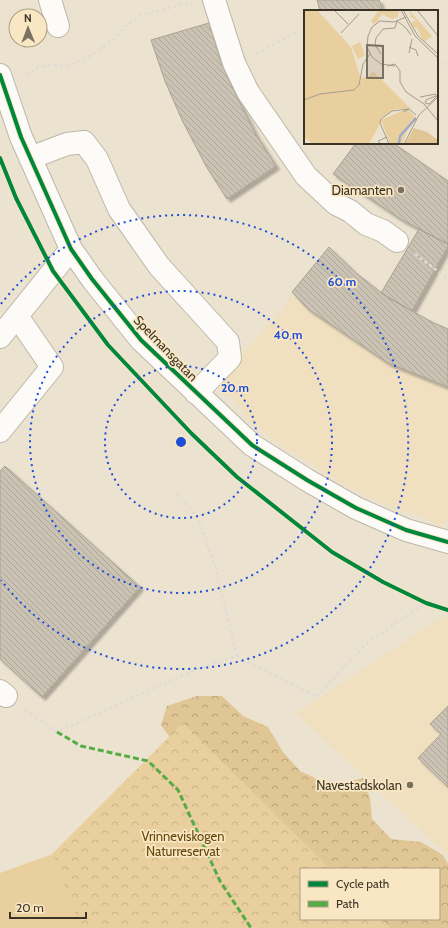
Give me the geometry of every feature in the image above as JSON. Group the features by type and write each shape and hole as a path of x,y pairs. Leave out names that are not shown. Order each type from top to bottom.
{"street":[{"path":"50,0 58,26"},
{"path":"204,1 248,92 306,176 336,204 350,211 366,224 383,231 397,241"},
{"name":"Spelmansgatan","path":"1,78 30,158 71,249 92,279 141,340 252,445 307,480 356,508 406,530 448,542"},
{"path":"30,158 67,144 84,142 97,159 119,209 154,259 228,342 230,358 196,393"},
{"path":"0,337 71,249"},
{"path":"0,431 52,367 17,316"}],"path":[{"path":"1,78 28,74 37,68 52,65 68,66 88,57 114,39 124,27 141,15 204,1"},
{"path":"234,64 255,55 298,31"},
{"path":"438,67 448,61"},
{"path":"397,241 448,279"},
{"path":"174,491 197,516 216,569 237,656"},
{"path":"418,600 433,605"},
{"path":"3,694 57,732 199,668 237,656 316,697 366,644 426,603"}],"shaded area":[{"path":"292,292 308,309 388,363 448,387 448,520 441,527 423,517 377,502 339,482 282,446 250,422 219,378 285,307"},
{"name":"Navestadskolan","path":"448,617 448,856 296,713 441,618"}],"green space":[{"name":"Vrinneviskogen Naturreservat","path":"197,696 222,696 243,716 268,727 283,752 300,771 332,786 363,778 370,798 372,819 391,839 421,842 443,855 448,864 448,928 106,928 179,750 161,725 167,706"},
{"name":"Vrinneviskogen Naturreservat","path":"183,723 329,868 300,868 300,920 382,920 390,928 79,928 52,854"},
{"path":"53,854 80,928 0,928 0,873"}],"building":[{"path":"317,0 379,0 383,10 320,10"},
{"path":"209,23 222,65 256,135 276,166 227,199 206,166 182,120 165,81 151,40"},
{"name":"Diamanten","path":"355,144 394,144 448,181 448,244 402,220 333,174"},
{"path":"419,229 448,244 448,246 412,311 381,293"},
{"path":"329,247 356,273 387,297 432,322 448,329 448,387 388,363 308,309 292,292"},
{"path":"5,466 140,587 42,697 0,659 0,471"},
{"path":"448,706 448,787 418,758 441,734 430,724"}],"marked path":[{"path":"57,732 81,746 148,761 178,790 220,881 251,928"}],"cycle path":[{"path":"0,75 21,137 71,249 92,279 141,340 252,445 307,480 356,508 406,530 448,542"},
{"path":"0,158 16,198 53,271 108,345 192,434 237,477 332,552 383,582 426,603 448,610"}],"place":[{"name":"Diamanten","path":"401,190"},
{"name":"Navestadskolan","path":"410,785"}]}
